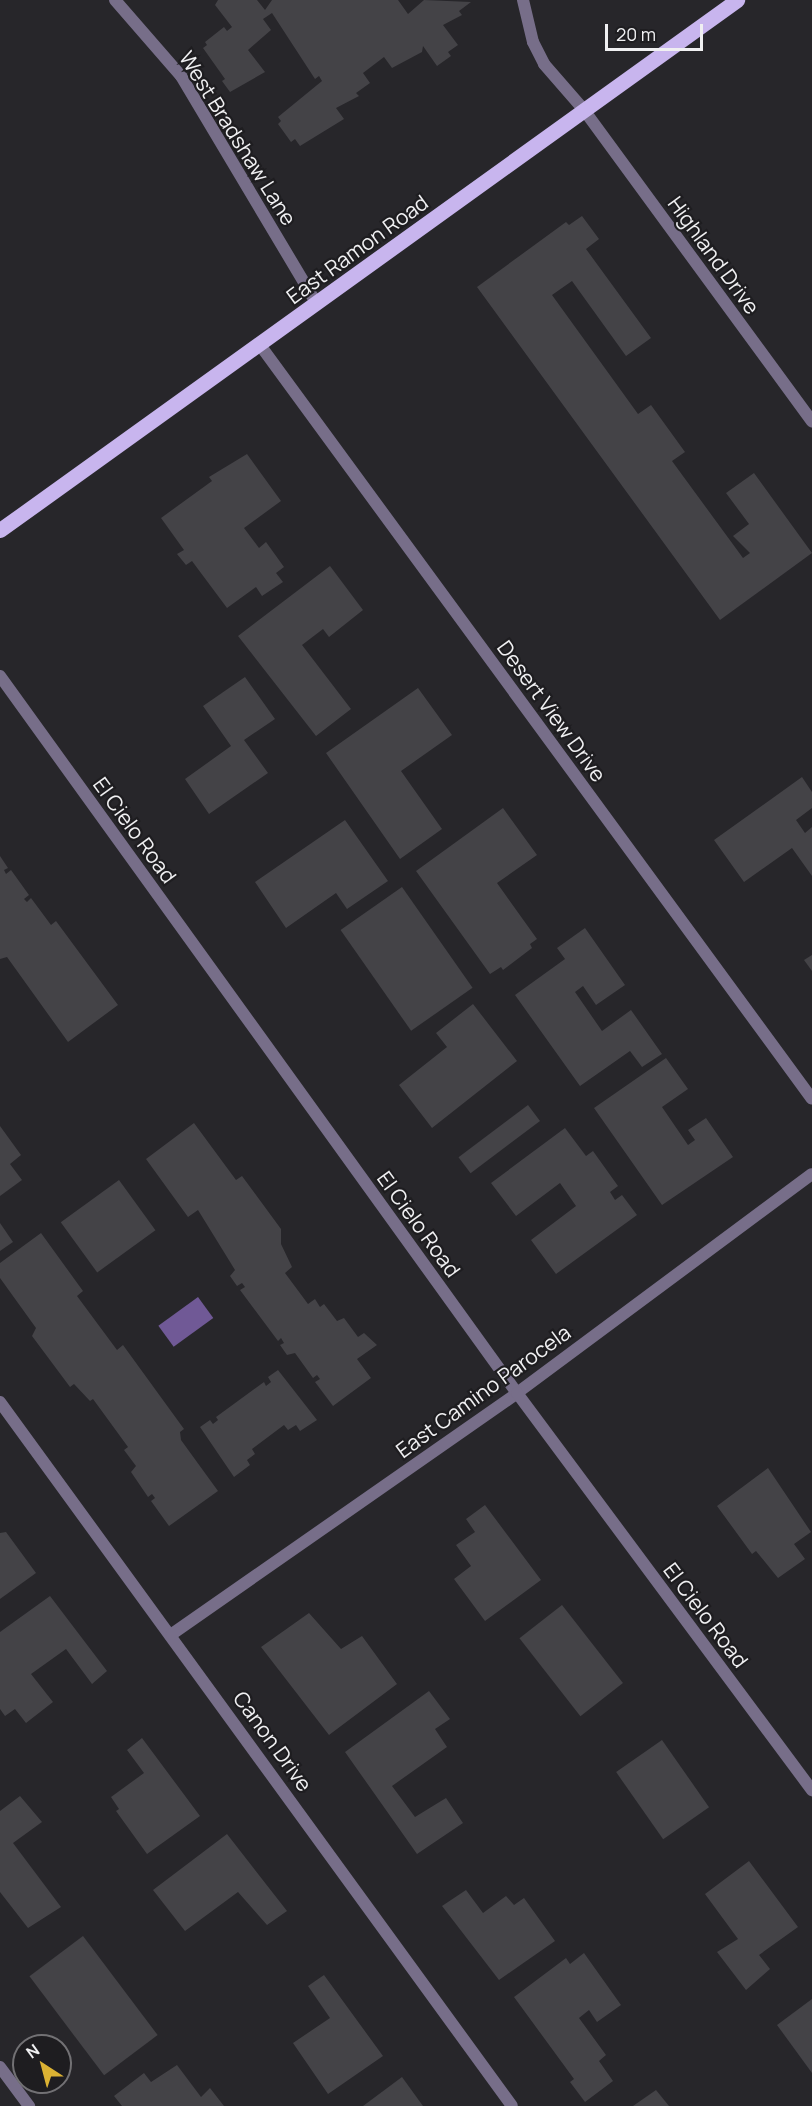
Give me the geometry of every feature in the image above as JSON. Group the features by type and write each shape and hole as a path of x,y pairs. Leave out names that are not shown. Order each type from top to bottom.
{"main road":[{"name":"East Ramon Road","path":"0,530 737,0"}],"street":[{"name":"West Bradshaw Lane","path":"115,0 181,76 317,304"},
{"name":"Highland Drive","path":"523,0 533,42 544,64 584,110 812,422"},
{"name":"Desert View Drive","path":"260,345 812,1100"},
{"name":"El Cielo Road","path":"0,676 517,1393 812,1791"},
{"name":"East Camino Parocela","path":"172,1634 517,1393 812,1174"},
{"name":"Canon Drive","path":"0,1402 172,1634 512,2106"},
{"path":"0,2067 29,2106"}],"shaded area":[{"path":"198,1297 213,1318 174,1347 158,1326"}],"building":[{"path":"218,0 257,0 265,10 272,0 398,0 408,14 424,0 471,2 459,11 462,15 443,25 458,45 448,52 451,56 437,66 423,46 422,52 392,68 384,57 363,73 370,83 356,93 359,96 336,108 344,119 300,146 295,139 291,142 278,124 281,121 278,117 322,81 319,76 315,79 272,13 263,19 271,30 248,50 265,72 230,92 222,81 225,79 203,48 207,45 205,42 224,27 227,31 232,27 215,5"},
{"path":"582,216 599,239 586,249 651,338 626,356 572,281 552,295 638,414 651,405 685,452 672,461 743,558 750,553 733,536 749,524 726,493 754,473 812,553 720,620 477,287 566,222 569,225"},
{"path":"247,454 281,501 244,528 259,548 266,542 284,567 276,573 283,582 262,596 256,587 227,608 192,561 186,565 177,554 184,550 161,518 212,481 209,477"},
{"path":"330,566 363,610 329,637 323,629 302,645 351,709 316,736 238,636"},
{"path":"245,677 275,719 244,740 268,773 209,814 185,779 231,746 203,706"},
{"path":"418,688 452,735 401,771 442,829 400,859 326,753"},
{"path":"802,777 812,792 812,808 796,820 805,833 812,827 812,876 792,848 744,882 714,840"},
{"path":"503,808 537,855 497,883 537,939 530,944 532,948 503,970 501,967 490,974 416,871"},
{"path":"345,820 388,881 347,909 336,893 286,928 255,882"},
{"path":"0,856 8,868 4,870 6,874 11,870 29,895 24,899 27,902 31,898 51,925 56,921 118,1005 68,1042 7,957 0,959"},
{"path":"402,887 473,988 411,1031 341,930"},
{"path":"585,928 625,985 596,1005 583,986 575,992 602,1031 631,1010 662,1054 642,1067 630,1051 580,1086 515,995 565,959 557,948"},
{"path":"812,955 812,971 804,960"},
{"path":"473,1004 517,1061 432,1128 399,1085 447,1047 436,1033"},
{"path":"666,1058 688,1089 662,1107 688,1145 695,1140 688,1130 706,1118 733,1157 662,1205 594,1108"},
{"path":"528,1105 540,1121 471,1173 459,1157"},
{"path":"194,1123 236,1180 242,1176 281,1229 281,1244 292,1267 285,1273 308,1304 315,1299 320,1307 324,1304 337,1321 344,1318 358,1337 364,1333 377,1345 357,1359 371,1378 333,1406 315,1382 320,1379 317,1375 313,1378 295,1353 287,1355 280,1345 284,1343 281,1338 278,1341 240,1290 245,1287 242,1283 237,1286 230,1276 235,1270 198,1210 188,1217 146,1159"},
{"path":"0,1126 21,1155 10,1164 22,1180 0,1196"},
{"path":"565,1128 586,1156 593,1151 618,1186 610,1192 615,1200 622,1195 637,1215 556,1274 531,1240 576,1206 560,1183 516,1216 491,1183"},
{"path":"119,1180 155,1230 97,1272 61,1222"},
{"path":"0,1223 13,1242 0,1251"},
{"path":"41,1233 83,1291 77,1296 117,1350 123,1345 184,1429 180,1432 181,1440 218,1491 169,1526 151,1501 155,1498 152,1494 148,1497 131,1472 136,1466 124,1450 128,1447 93,1399 90,1401 74,1384 70,1387 32,1336 36,1328 0,1278 0,1263"},
{"path":"278,1370 317,1420 300,1431 296,1425 288,1430 284,1425 252,1449 255,1454 247,1460 250,1465 234,1477 200,1427 210,1420 213,1424 218,1420 216,1417 264,1382 266,1386 271,1382 268,1377"},
{"path":"768,1468 811,1532 794,1544 805,1559 778,1578 756,1551 752,1554 717,1506"},
{"path":"485,1505 541,1580 485,1621 454,1579 471,1566 456,1545 475,1532 466,1519"},
{"path":"6,1532 36,1573 0,1599 0,1533"},
{"path":"50,1596 107,1671 92,1684 66,1649 31,1674 53,1702 26,1723 15,1709 5,1716 0,1709 0,1632"},
{"path":"562,1605 623,1683 580,1716 519,1638"},
{"path":"309,1613 341,1649 362,1636 397,1684 329,1735 261,1647"},
{"path":"429,1691 450,1719 435,1729 447,1747 392,1786 415,1817 446,1798 463,1823 417,1854 345,1752"},
{"path":"142,1738 200,1816 147,1854 116,1811 119,1809 111,1797 144,1773 127,1750"},
{"path":"662,1740 709,1807 663,1839 616,1772"},
{"path":"20,1796 42,1822 13,1843 61,1907 28,1928 0,1892 0,1811"},
{"path":"227,1834 287,1911 267,1925 238,1892 185,1931 153,1890"},
{"path":"749,1861 798,1927 759,1955 770,1969 746,1990 717,1952 738,1939 705,1894"},
{"path":"466,1890 483,1913 506,1896 514,1905 524,1898 555,1941 499,1980 442,1906"},
{"path":"83,1936 158,2035 104,2075 29,1976"},
{"path":"584,1953 621,2005 597,2022 589,2010 579,2018 606,2055 599,2061 613,2081 585,2102 570,2082 574,2079 514,1997 566,1958 570,1964"},
{"path":"324,1975 383,2056 328,2094 293,2043 330,2018 308,1986"},
{"path":"812,1999 812,2073 777,2025"},
{"path":"177,2065 201,2097 210,2088 224,2106 122,2106 114,2096 144,2073 151,2082"},
{"path":"402,2077 423,2106 363,2106"},
{"path":"656,2090 669,2106 633,2106"}]}
